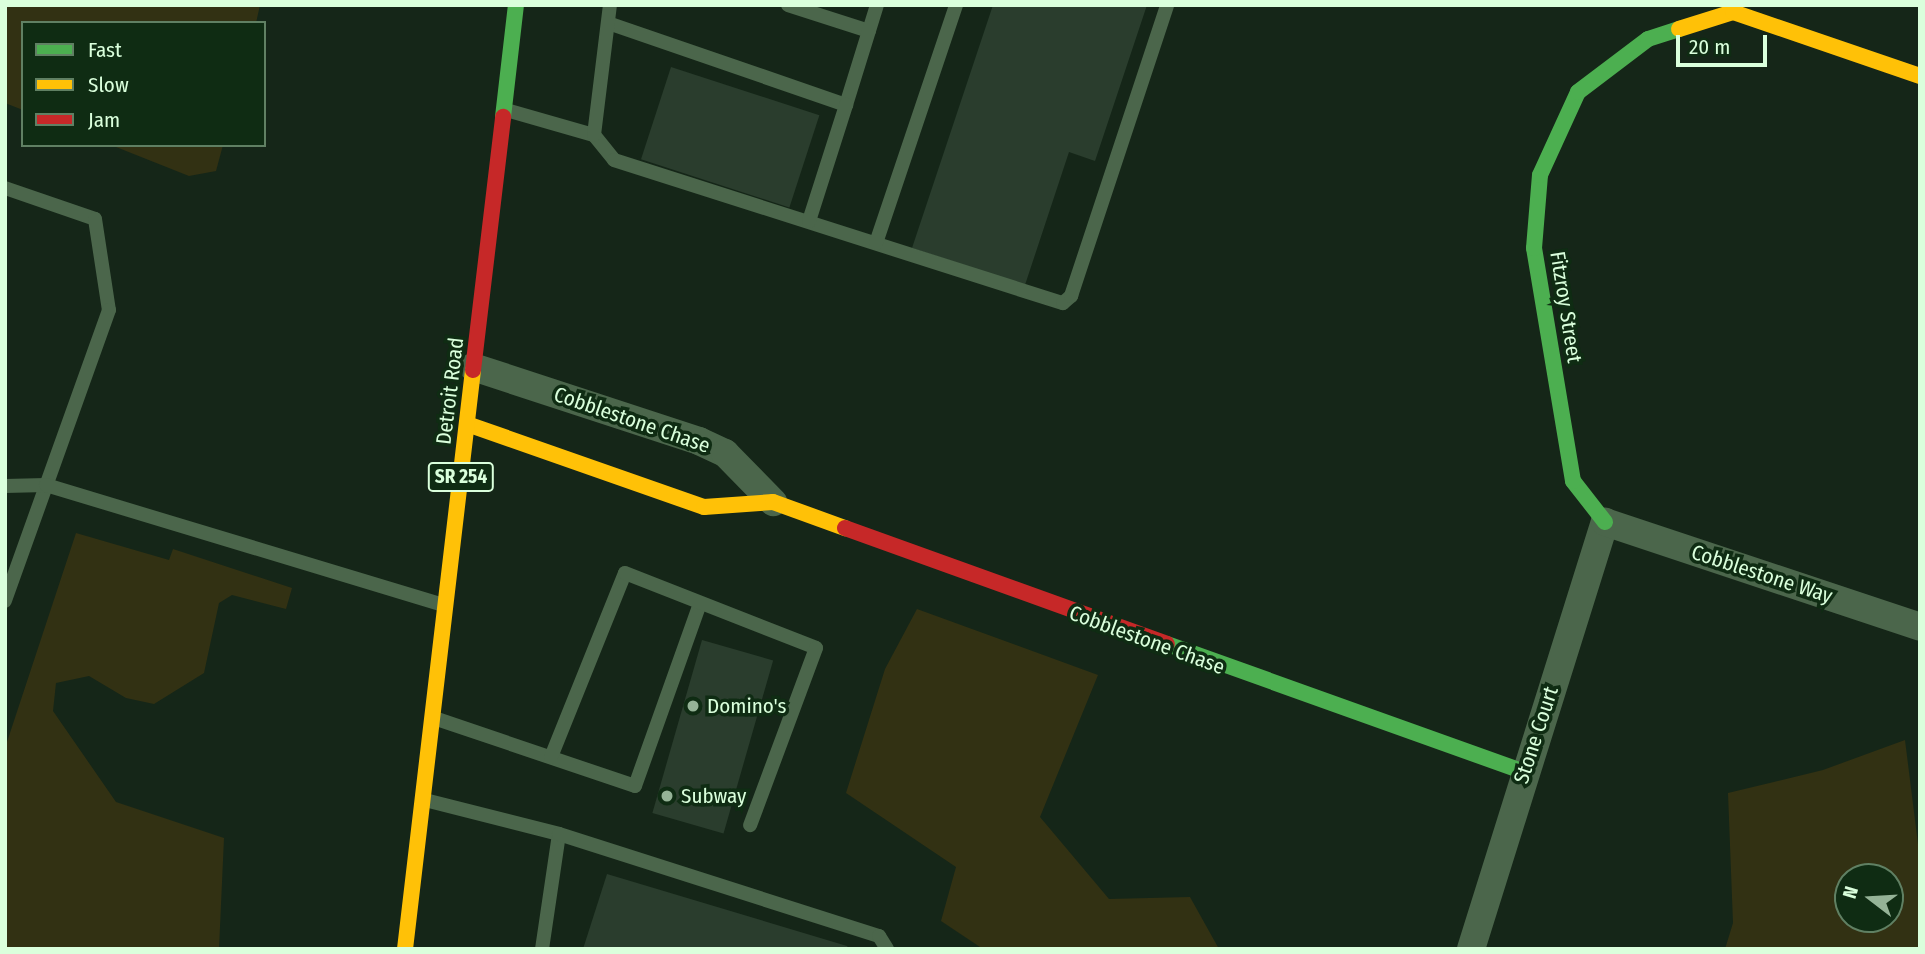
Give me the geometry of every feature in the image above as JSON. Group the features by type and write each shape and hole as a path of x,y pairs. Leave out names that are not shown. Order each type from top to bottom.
{"street":[{"name":"Detroit Road","path":"405,949 516,5"},
{"name":"Fitzroy Street","path":"1605,522 1573,481 1534,248 1540,175 1577,92 1648,39 1733,12 1920,76"},
{"name":"Cobblestone Chase","path":"473,367 699,441 725,453 773,502"},
{"name":"Cobblestone Chase","path":"467,424 704,507 773,502 1524,772"},
{"name":"Cobblestone Way","path":"1605,522 1920,627"},
{"name":"Stone Court","path":"1471,949 1524,772 1605,522"}],"lane":[{"path":"594,135 610,5"},
{"path":"788,5 869,31"},
{"path":"809,221 877,5"},
{"path":"876,243 956,5"},
{"path":"504,109 594,135 614,160 1063,303 1071,296 1167,5"},
{"path":"608,23 846,105"},
{"path":"5,188 95,219 109,310 5,601"},
{"path":"5,486 46,485 446,605"},
{"path":"551,757 625,573 816,648 750,825"},
{"path":"432,718 635,786 700,603"},
{"path":"423,799 559,834 879,936 887,949"},
{"path":"542,949 559,834"}],"shaded area":[{"path":"5,5 260,5 256,21 21,21 21,109 5,103"},
{"path":"116,147 222,147 216,171 189,176"},
{"path":"76,533 169,560 173,549 292,588 286,609 232,595 219,603 204,673 154,704 126,698 89,676 56,683 53,711 116,802 224,838 219,949 5,949 5,748"},
{"path":"917,609 1098,675 1040,817 1109,899 1190,897 1219,949 983,949 941,921 956,867 846,793 885,669"},
{"path":"1905,740 1920,860 1920,949 1725,949 1733,923 1728,793 1823,770"}],"building":[{"path":"993,5 1147,5 1095,161 1069,152 1025,285 912,248"},
{"path":"671,67 819,115 789,207 641,159"},
{"path":"702,640 773,660 724,833 652,813"},
{"path":"607,874 847,946 849,949 583,949"}],"traffic: fast":[{"path":"503,117 516,5"},
{"path":"1605,522 1573,481 1534,248 1540,175 1578,92 1648,39 1679,29"},
{"path":"1167,644 1524,772"}],"traffic: slow":[{"path":"1679,29 1733,12 1920,76"},
{"path":"405,949 473,370"},
{"path":"467,424 704,507 773,502 845,528"}],"traffic: jam":[{"path":"473,370 503,117"},
{"path":"845,528 1167,644"}],"place":[{"name":"Domino's","path":"693,706"},
{"name":"Subway","path":"667,796"}]}
